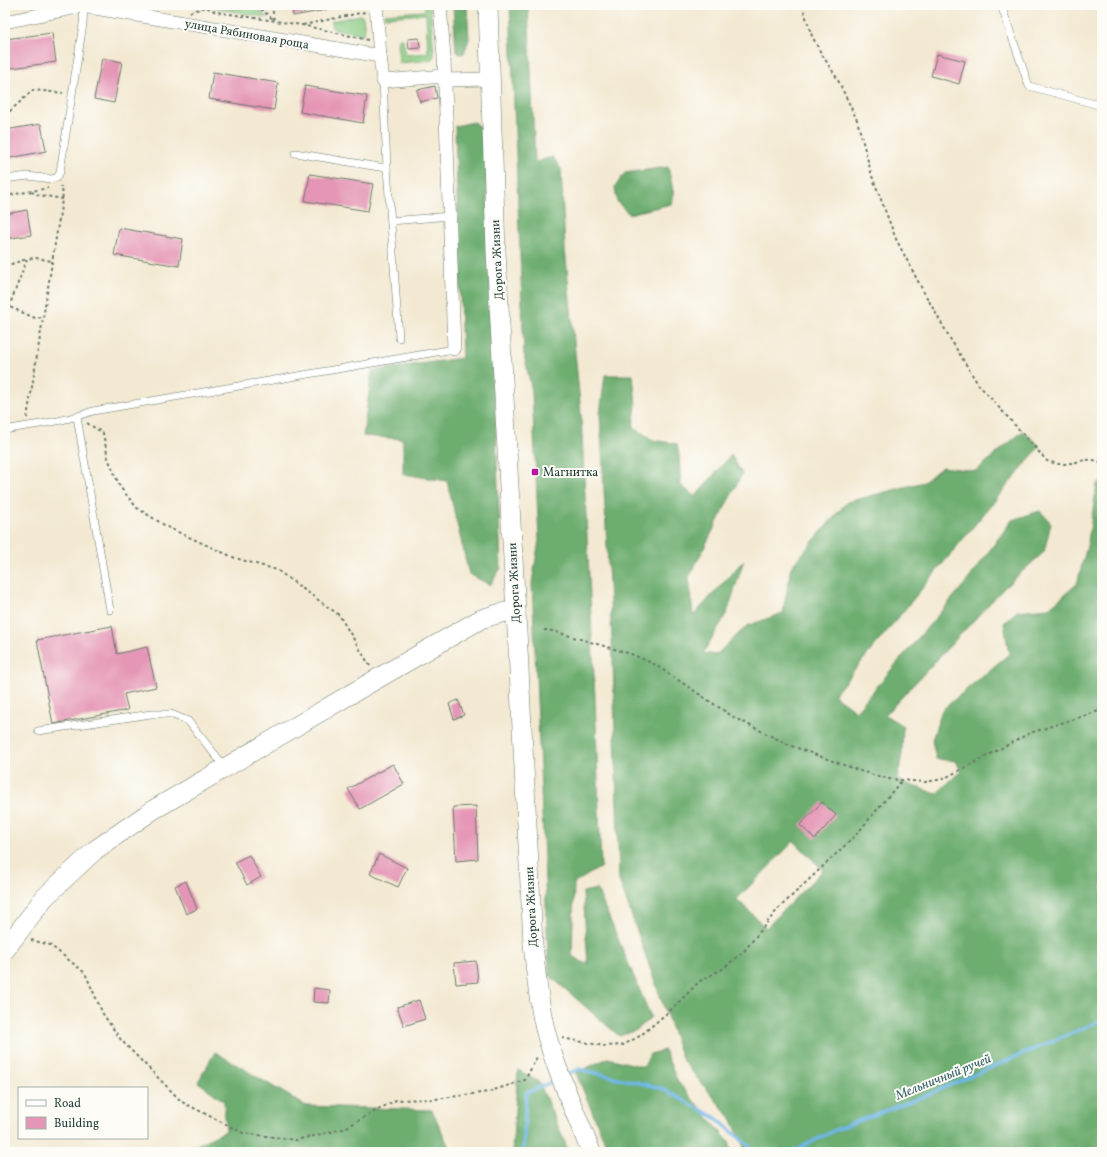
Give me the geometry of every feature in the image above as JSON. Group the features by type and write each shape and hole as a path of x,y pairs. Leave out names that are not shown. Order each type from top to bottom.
{"main road":[{"name":"Дорога Жизни","path":"488,5 496,252 533,944 537,985 547,1036 558,1070 591,1152"},
{"path":"10,943 44,898 95,850 153,810 481,619 501,613 516,611"}],"street":[{"path":"440,5 444,57 454,349"},
{"name":"улица Рябиновая роща","path":"5,22 84,6 380,56"},
{"path":"373,10 383,81 444,78 490,78"}],"lane":[{"path":"1001,5 1029,86 1102,106"},
{"path":"5,179 28,176 51,179 57,178 60,172 83,24 84,6"},
{"path":"383,81 387,166 399,338"},
{"path":"295,153 379,167 387,166"},
{"path":"391,221 450,216"},
{"path":"5,430 77,417 93,411 454,349"},
{"path":"77,417 110,610"},
{"path":"38,731 151,714 171,714 188,721 225,768"}],"path":[{"path":"186,13 209,5"},
{"path":"256,5 274,21"},
{"path":"272,5 274,21"},
{"path":"364,5 373,10"},
{"path":"802,5 812,36 837,78 857,120 872,176 896,239 921,288 978,384 1047,461 1061,464 1086,459 1099,461 1102,463"},
{"path":"206,7 216,12 302,25 368,40 367,33"},
{"path":"302,25 373,10"},
{"path":"5,112 10,111 33,90 72,94"},
{"path":"5,107 10,111"},
{"path":"25,427 64,194 57,178"},
{"path":"5,196 53,187"},
{"path":"30,192 63,199"},
{"path":"5,266 27,259 36,258 52,261"},
{"path":"9,307 27,259"},
{"path":"5,305 35,318 43,318"},
{"path":"77,417 103,433 108,458 120,487 137,508 169,528 235,558 277,570 339,615 378,678"},
{"path":"544,630 553,631 631,654 654,664 735,718 789,746 863,772 889,779 925,782 943,779 1030,733 1102,710"},
{"path":"10,943 50,945 85,973 103,1014 121,1040 182,1102 243,1133 296,1140 343,1129 396,1100 434,1099 488,1092 525,1080 547,1036 604,1046 623,1044 640,1036 673,1008 700,981 724,968 745,950 778,909 855,836 902,780"}],"green space":[{"path":"214,5 253,5 268,18 216,8"},
{"path":"425,5 430,5 434,55 432,60 399,63 398,39 403,39 406,55 428,53 426,14 385,17 384,14 425,11"},
{"path":"453,5 467,5 469,39 464,53 460,54 456,51"},
{"path":"510,5 528,5 535,162 553,157 561,169 565,248 581,414 595,698 601,867 574,883 572,956 588,965 583,892 597,889 651,1017 637,1030 619,1036 549,975 532,583 539,540 532,392 524,354"},
{"path":"360,15 363,17 365,31 363,34 333,29 331,25 332,21"},
{"path":"474,122 485,132 501,568 490,585 469,574 447,481 403,474 403,439 363,436 372,371 462,358 455,126"},
{"path":"668,167 674,195 671,204 629,214 617,202 615,187 625,173"},
{"path":"605,375 633,375 636,405 633,427 653,440 677,444 681,485 695,497 731,455 742,474 689,577 693,616 744,560 727,613 703,653 716,655 747,626 783,613 791,567 847,502 924,482 942,467 976,471 1023,431 1040,446 834,695 856,711 968,580 1012,520 1040,511 1051,523 1044,552 1004,588 885,715 903,726 902,754 897,780 936,794 961,771 956,761 936,759 932,740 942,710 1009,654 1004,623 1017,611 1049,608 1077,584 1088,542 1097,484 1102,483 1102,1152 746,1152 731,1118 683,1061 619,880 613,659 600,414","holes":["794,841 823,870 766,928 737,899"]},
{"path":"664,1050 678,1082 729,1142 732,1152 609,1152 576,1073 608,1058 644,1067 650,1054"},
{"path":"215,1052 306,1106 432,1110 451,1152 181,1152 226,1131 224,1101 198,1082"},
{"path":"518,1070 539,1082 569,1152 512,1152"}],"building":[{"path":"291,5 325,5 326,10 293,16"},
{"path":"52,33 56,62 5,69 5,39"},
{"path":"419,38 420,48 409,49 408,39"},
{"path":"937,54 965,61 959,84 931,76"},
{"path":"102,58 122,62 114,103 94,99"},
{"path":"213,72 278,83 274,110 209,99"},
{"path":"305,86 367,96 363,123 300,112"},
{"path":"435,86 437,98 420,102 417,90"},
{"path":"41,124 46,151 5,159 5,130"},
{"path":"310,174 373,184 368,211 305,201"},
{"path":"27,210 31,235 5,239 5,214"},
{"path":"119,228 183,239 179,266 114,255"},
{"path":"112,626 117,654 147,647 156,687 124,694 128,710 53,724 37,640"},
{"path":"458,700 464,715 454,719 449,704"},
{"path":"393,764 404,784 360,809 348,789"},
{"path":"822,802 836,815 815,839 800,825"},
{"path":"476,806 478,859 456,861 453,807"},
{"path":"379,854 407,868 398,887 370,874"},
{"path":"249,855 261,877 247,885 235,862"},
{"path":"186,881 197,909 186,914 175,886"},
{"path":"476,961 478,982 456,984 454,963"},
{"path":"314,988 330,990 329,1003 313,1002"},
{"path":"419,1000 425,1019 404,1026 397,1007"}],"waterway":[{"name":"Мельничный ручей","path":"792,1152 837,1129 927,1095 1102,1020"},
{"name":"Мельничный ручей","path":"565,1075 579,1069 661,1088 716,1118 756,1152"},
{"name":"Мельничный ручей","path":"523,1152 526,1093 556,1080"}],"place":[{"name":"Магнитка","path":"535,472"}]}
